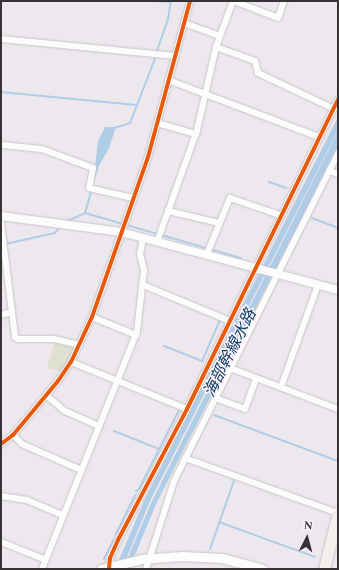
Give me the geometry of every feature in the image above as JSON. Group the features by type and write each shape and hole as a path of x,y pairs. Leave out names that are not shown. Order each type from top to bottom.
{"highway":[{"path":"324,569 338,513"}],"main road":[{"path":"107,568 145,558 182,556 222,558 263,569"}],"street":[{"path":"1,444 13,435 47,396 71,362 92,317 157,123 190,1"},
{"path":"158,238 196,134 219,36 234,1 278,18 284,1"},
{"path":"184,24 219,36"},
{"path":"1,39 175,56"},
{"path":"216,47 255,61 258,73 334,109"},
{"path":"168,80 319,137"},
{"path":"107,568 110,558 187,408 256,269 280,214 338,100"},
{"path":"157,123 196,134"},
{"path":"1,145 42,149 93,168 88,188 133,198"},
{"path":"146,569 145,558 185,458 276,274 338,154"},
{"path":"330,171 338,174"},
{"path":"207,252 230,198 280,214"},
{"path":"168,211 219,223"},
{"path":"1,216 123,227 143,238 158,238 207,252 256,269 338,290"},
{"path":"1,223 15,337 18,339 54,339 79,344"},
{"path":"42,569 136,335 143,285 144,270 140,254 143,238"},
{"path":"143,285 230,321"},
{"path":"281,387 318,285"},
{"path":"1,315 12,312"},
{"path":"92,317 136,335"},
{"path":"71,362 187,408"},
{"path":"230,368 338,409"},
{"path":"215,398 245,409 256,379"},
{"path":"47,396 65,411 99,426"},
{"path":"13,435 22,444 81,470"},
{"path":"185,458 338,513"},
{"path":"1,496 27,500 63,515"},
{"path":"1,542 46,560"}],"green space":[{"path":"55,341 76,346 62,372 47,368"}],"water":[{"path":"338,117 338,130 150,501 122,569 115,569 145,499"},
{"path":"105,127 116,127 109,148 99,166 93,184 98,141"},
{"name":"海部幹線水路","path":"338,131 338,147 157,502 129,569 123,569 152,501"}],"waterway":[{"path":"156,1 170,2"},
{"path":"157,51 168,19 171,1"},
{"path":"114,128 130,123 156,56"},
{"path":"1,92 136,105"},
{"path":"269,182 286,188"},
{"path":"85,213 91,192"},
{"path":"65,222 85,213 241,258"},
{"path":"312,218 338,228"},
{"path":"5,244 55,233 60,227"},
{"path":"164,346 202,361 220,320"},
{"path":"136,491 139,489 179,410"},
{"path":"214,415 338,461"},
{"path":"114,431 159,449"},
{"path":"210,549 235,478"},
{"path":"116,534 135,495"},
{"path":"219,522 315,557"},
{"path":"104,559 114,539"}],"cycle path":[{"path":"1,444 13,435 58,381 71,362 92,317 148,157 190,1"},
{"path":"109,569 110,558 119,538 187,409 338,100"}]}
